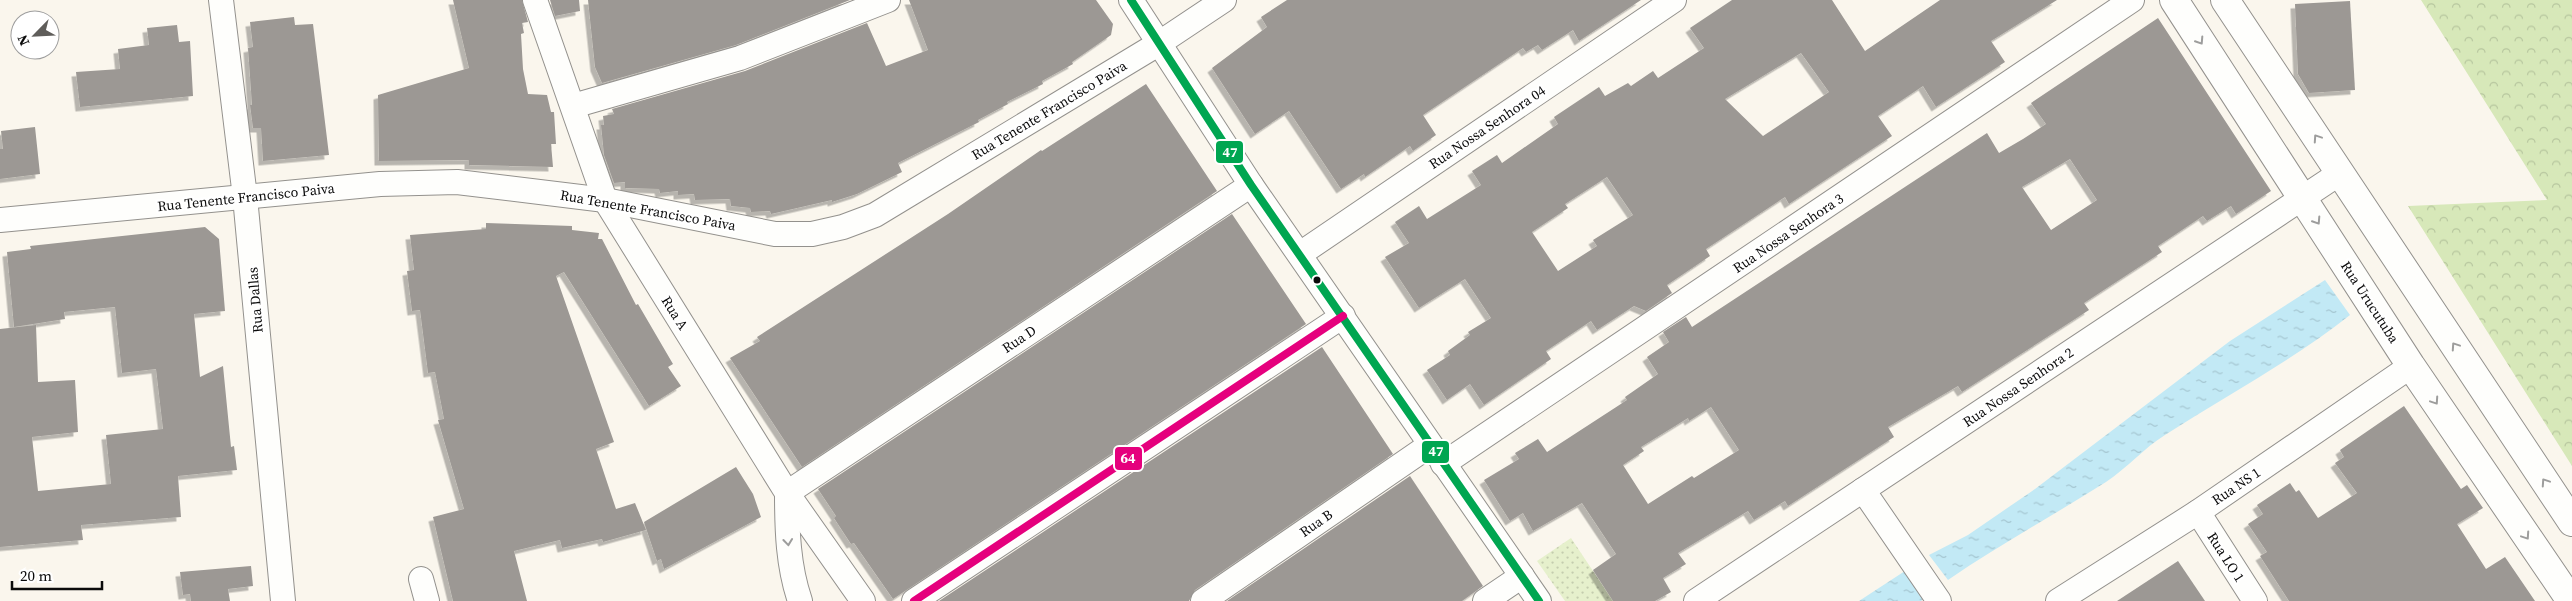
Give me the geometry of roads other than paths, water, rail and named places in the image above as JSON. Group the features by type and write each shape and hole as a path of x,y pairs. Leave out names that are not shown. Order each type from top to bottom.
{"street":[{"name":"Rua Dallas","path":"222,0 245,198 283,601"},
{"name":"Rua A","path":"535,0 605,200 786,493 863,601"},
{"path":"573,106 740,58 888,0"},
{"path":"1131,0 1251,185 1539,601"},
{"name":"Rua Tenente Francisco Paiva","path":"0,220 380,184 457,182 605,200 775,234 812,234 843,227 875,215 1158,44 1224,0"},
{"name":"Rua Nossa Senhora 04","path":"1300,254 1674,0"},
{"name":"Rua Nossa Senhora 3","path":"1443,464 2132,0"},
{"name":"Rua Urucutuba","path":"2174,0 2411,366 2571,601"},
{"path":"2225,0 2572,522"},
{"name":"Rua Nossa Senhora 2","path":"1696,601 2340,173"},
{"name":"Rua D","path":"786,493 1251,185"},
{"path":"914,601 1343,316"},
{"name":"Rua NS 1","path":"2058,601 2198,512 2411,366"},
{"name":"Rua B","path":"1203,601 1430,445"},
{"path":"1863,490 1939,601"},
{"path":"786,493 790,564 800,601"},
{"name":"Rua LO 1","path":"2198,512 2255,601"},
{"path":"1485,601 1522,576"},
{"path":"421,579 428,601"}],"water":[{"path":"2325,280 2350,315 2305,348 2157,440 2106,482 1948,580 1929,555 1968,535 2035,489 2230,341"},
{"path":"1908,569 1928,596 1921,601 1859,601"}]}
